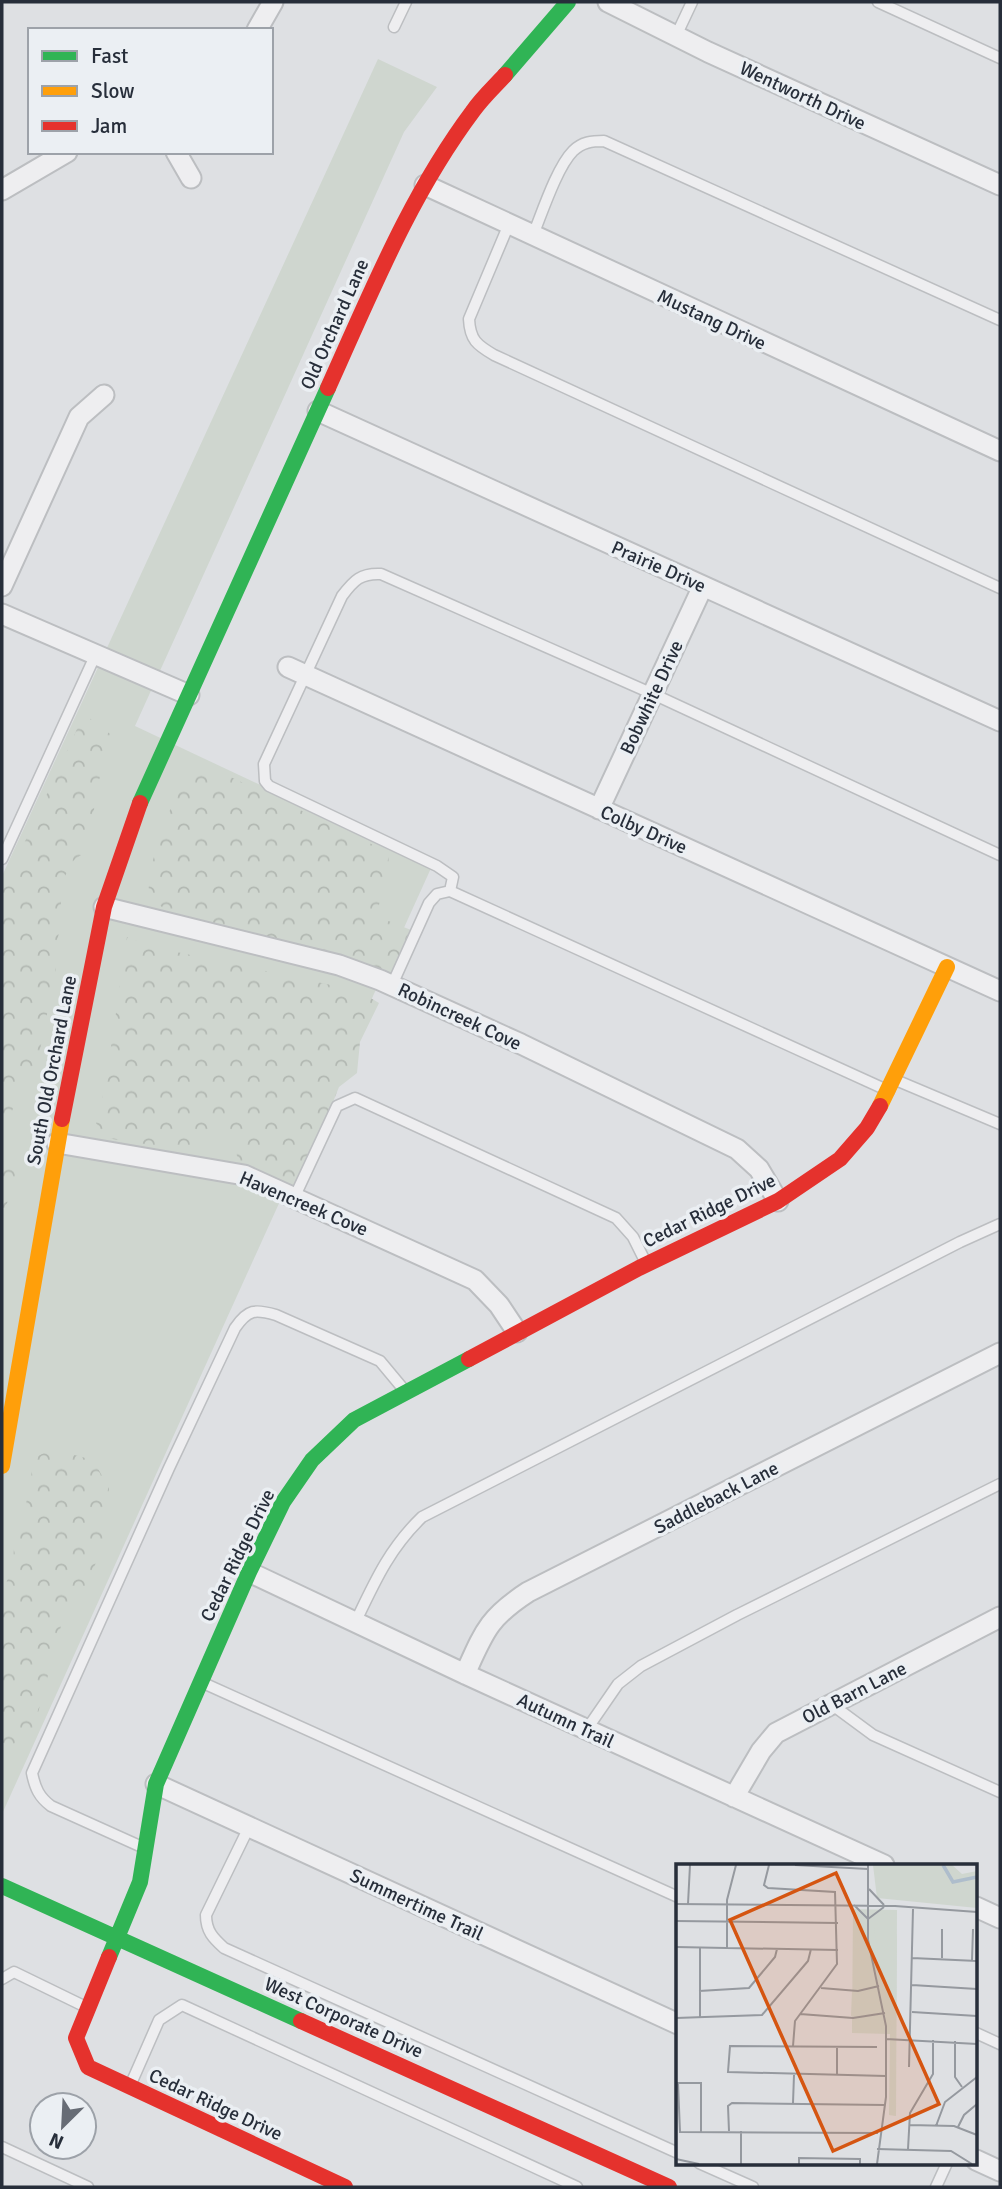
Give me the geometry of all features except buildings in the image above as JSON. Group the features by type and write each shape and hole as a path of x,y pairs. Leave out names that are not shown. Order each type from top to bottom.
{"street":[{"path":"258,28 273,2"},
{"name":"Old Orchard Lane","path":"189,695 393,245 425,185 473,111 568,2"},
{"name":"Wentworth Drive","path":"608,2 1000,185"},
{"path":"2,190 64,154"},
{"path":"177,154 191,178"},
{"name":"Mustang Drive","path":"425,185 1000,451"},
{"path":"2,586 79,417 104,395"},
{"name":"Prairie Drive","path":"318,411 1000,720"},
{"name":"Bobwhite Drive","path":"599,809 703,586"},
{"path":"2,614 189,695"},
{"name":"Colby Drive","path":"296,671 1000,991"},
{"name":"South Old Orchard Lane","path":"2,1466 57,1143 104,907 140,803 189,695"},
{"name":"Robincreek Cove","path":"104,907 339,965 392,985 533,1049 737,1149 759,1169 778,1201"},
{"name":"Cedar Ridge Drive","path":"345,2187 88,2067 76,2038 140,1882 156,1784 249,1572 284,1502 312,1460 354,1420 647,1264 778,1201 840,1159 867,1128 892,1085 947,967"},
{"name":"Havencreek Cove","path":"57,1143 244,1175 475,1280 499,1305 517,1332"},
{"name":"Saddleback Lane","path":"465,1674 484,1632 502,1609 528,1592 1000,1353"},
{"name":"Autumn Trail","path":"249,1572 465,1674 882,1864"},
{"name":"Old Barn Lane","path":"734,1797 761,1751 776,1733 1000,1617"},
{"name":"Summertime Trail","path":"156,1784 676,2023"},
{"name":"West Corporate Drive","path":"2,1886 669,2187"},
{"path":"978,1908 1000,1918"},
{"path":"978,2161 1000,2171"}],"lane":[{"path":"394,27 406,2"},
{"path":"676,36 692,2"},
{"path":"877,2 1000,58"},
{"path":"533,235 565,162 574,149 589,141 604,141 1000,320"},
{"path":"509,224 469,319 470,334 480,346 494,355 1000,588"},
{"path":"450,891 453,877 437,866 269,786 265,780 264,764 296,671 342,596 354,580 369,573 381,574 653,694 1000,855"},
{"path":"2,859 95,656"},
{"path":"392,985 429,904 437,894 450,891 892,1085 1000,1124"},
{"path":"295,1196 337,1106 355,1098 616,1218 634,1237 647,1264"},
{"path":"355,1623 375,1579 400,1538 422,1517 1000,1224"},
{"path":"145,1848 51,1806 42,1800 35,1788 32,1773 235,1328 244,1315 259,1310 276,1315 380,1361 405,1391"},
{"path":"587,1729 618,1684 641,1666 1000,1484"},
{"path":"201,1682 676,1896"},
{"path":"851,1695 859,1726"},
{"path":"831,1704 873,1735 1000,1792"},
{"path":"249,1827 206,1915 206,1925 212,1938 224,1948 676,2152"},
{"path":"2,1979 14,1972 88,2008"},
{"path":"130,2087 159,2020 182,2005 577,2187"},
{"path":"978,2034 1000,2044"},
{"path":"2,2147 88,2187"},
{"path":"701,2164 753,2187"},
{"path":"936,2187 947,2164"}],"green space":[{"path":"378,59 437,87 404,132 135,726 432,866 2,1814 2,876"},
{"path":"84,714 114,737 96,787 94,810 84,853 74,860 61,883 56,968 34,1081 22,1086 2,1136 2,891"},
{"path":"195,760 388,852 389,868 376,916 411,930 390,978 175,918 149,896 149,882 157,846 180,788"},
{"path":"127,937 158,948 359,991 379,1003 360,1042 357,1073 339,1087 292,1188 238,1165 234,1131 222,1129 197,1152 106,1138 96,1123 106,1081"},
{"path":"9,1156 16,1177 2,1218 2,1157"},
{"path":"52,1449 93,1460 109,1488 105,1539 90,1578 61,1626 34,1728 14,1744 2,1743 2,1595 13,1564 14,1547 28,1496 34,1458"}],"traffic: fast":[{"path":"505,75 568,2"},
{"path":"140,803 328,388"},
{"path":"109,1957 140,1882 156,1784 249,1572 283,1502 312,1460 354,1420 469,1359"},
{"path":"2,1886 301,2021"}],"traffic: slow":[{"path":"880,1106 947,967"},
{"path":"2,1466 62,1119"}],"traffic: jam":[{"path":"328,388 393,245 430,176 477,106 505,75"},
{"path":"62,1119 104,907 140,803"},
{"path":"469,1359 639,1268 778,1201 840,1159 867,1128 880,1106"},
{"path":"109,1957 76,2038 88,2067 345,2187"},
{"path":"301,2021 669,2187"}]}
